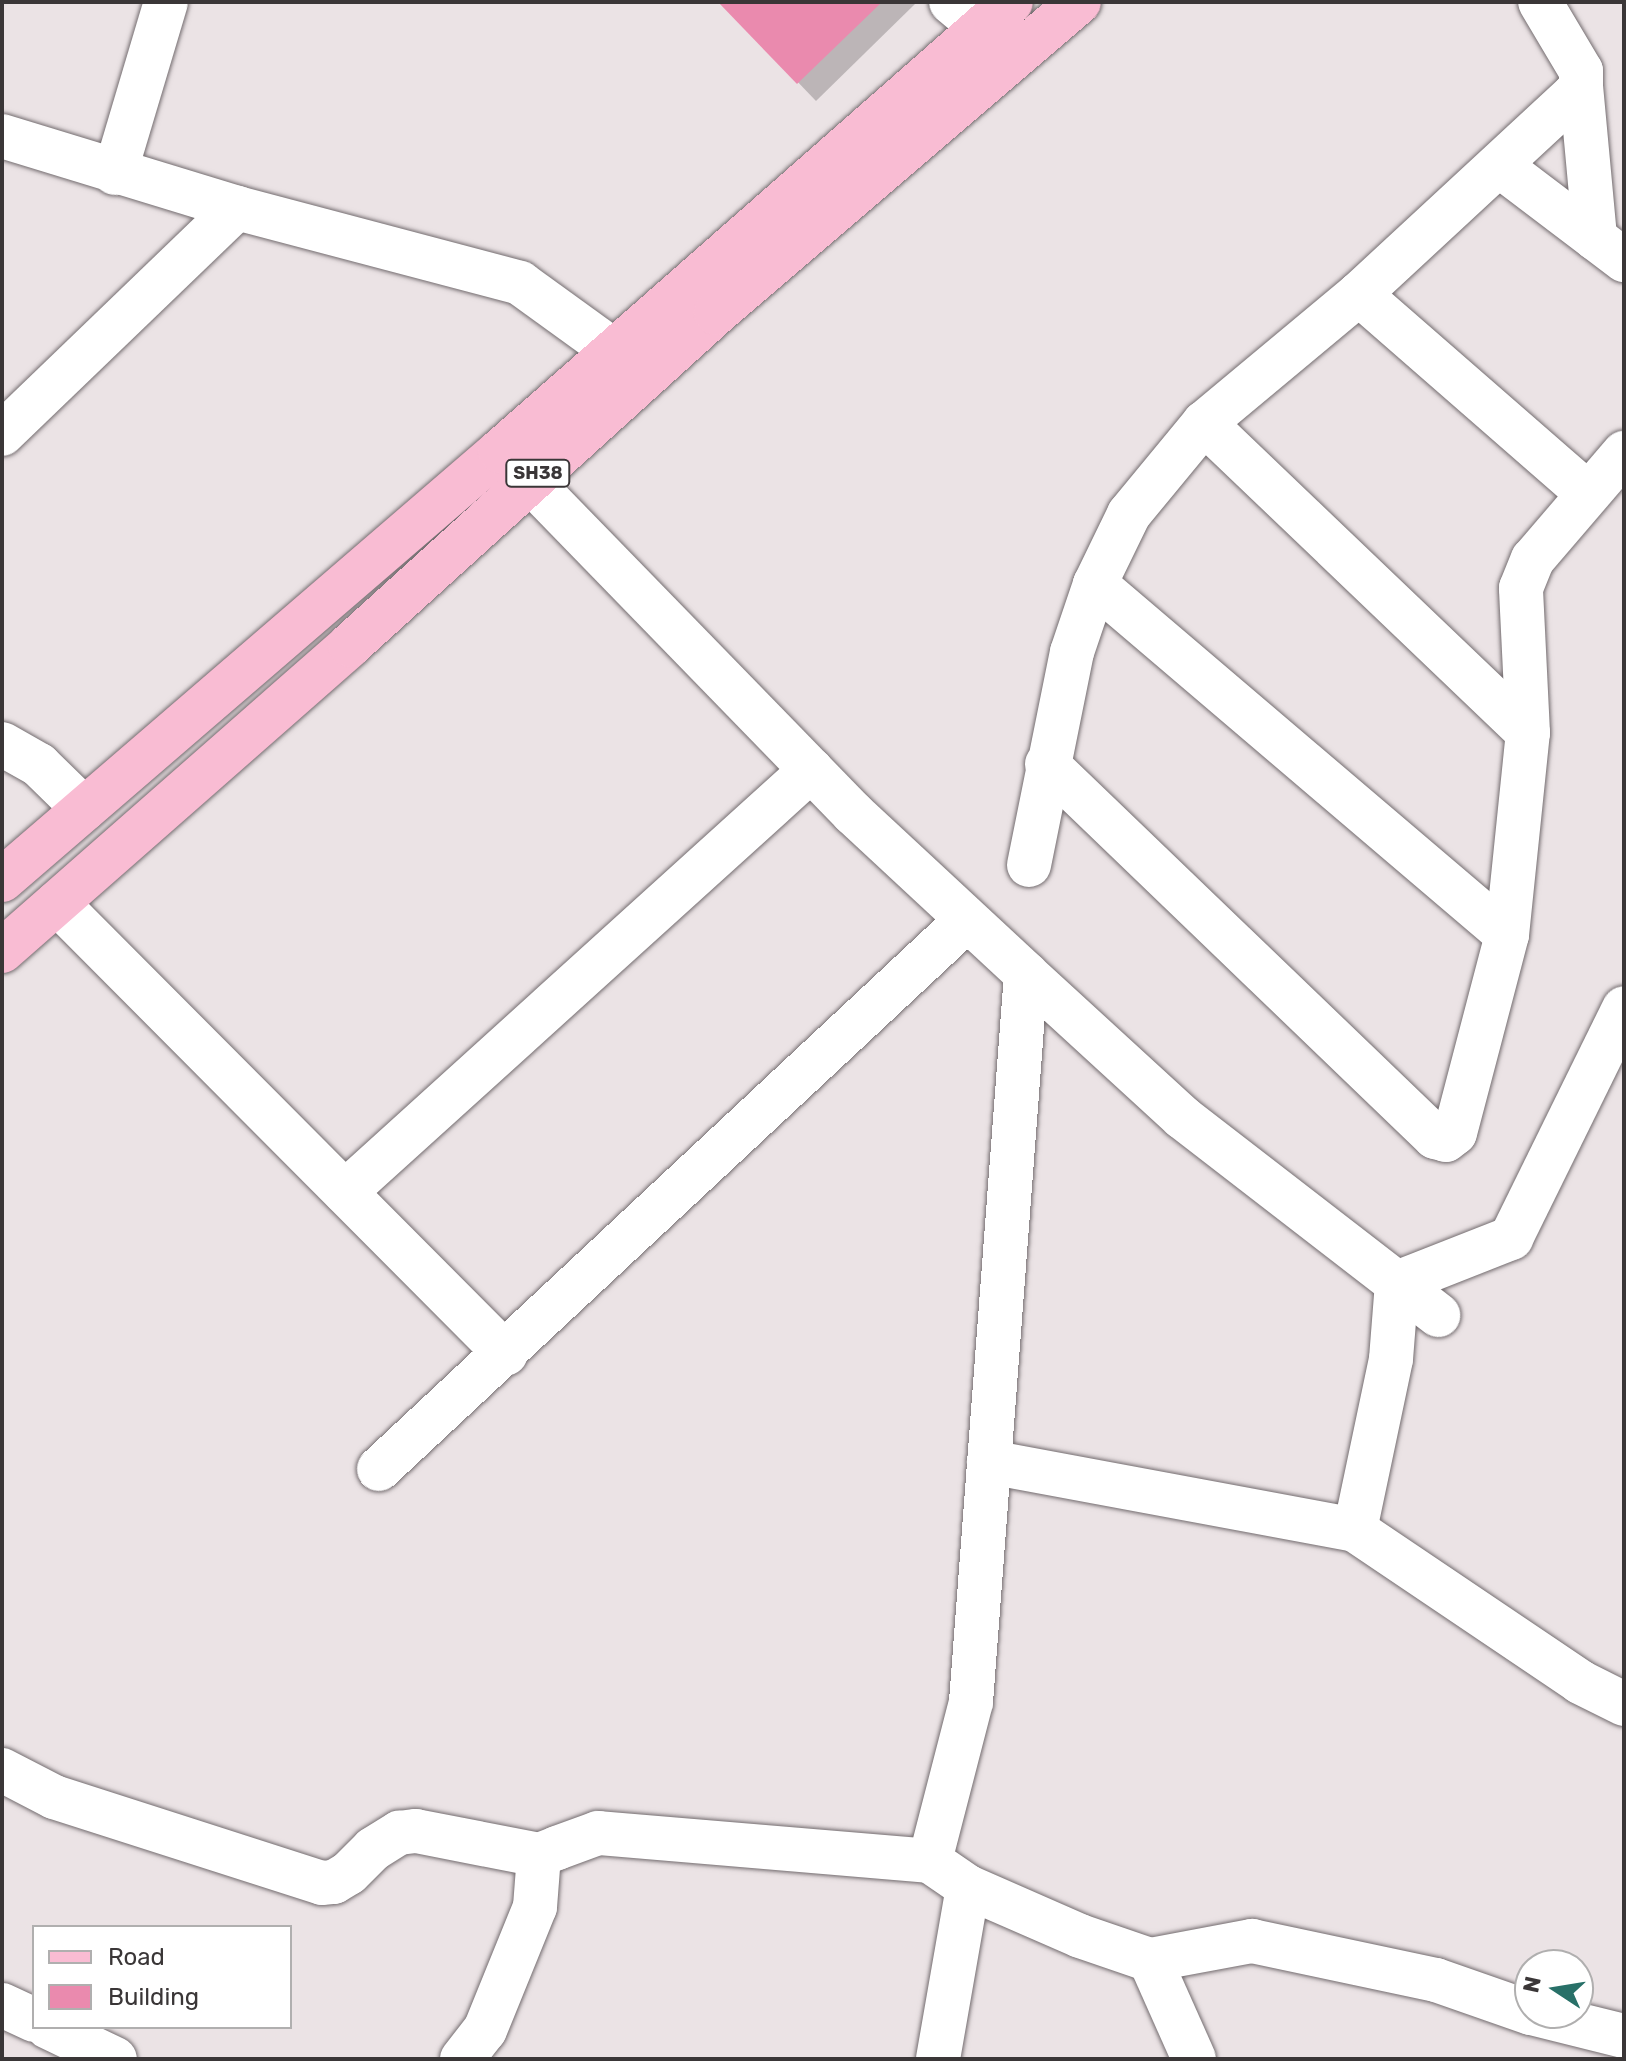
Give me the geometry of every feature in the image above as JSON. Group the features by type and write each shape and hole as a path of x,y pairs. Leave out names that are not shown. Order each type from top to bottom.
{"main road":[{"name":"SH38","path":"2,880 84,809 515,466 716,313 1079,2"},
{"name":"SH38","path":"2,951 57,903 515,466 614,351 981,10"}],"street":[{"path":"115,173 166,2"},
{"path":"1540,2 1581,71 1581,86 1610,249"},
{"path":"1029,865 1072,652 1095,584 1129,514 1204,423 1359,294 1500,166 1581,86"},
{"path":"2,136 237,208 520,283 614,351"},
{"path":"1500,166 1610,249"},
{"path":"2,434 237,208"},
{"path":"1359,294 1587,493"},
{"path":"1204,423 1528,733"},
{"path":"1047,764 1435,1137 1446,1140 1455,1133 1507,935 1528,733 1521,588 1533,559 1624,453"},
{"path":"515,466 811,770 967,920 1182,1117 1438,1315"},
{"path":"1095,584 1507,935"},
{"path":"2,744 39,765 84,809"},
{"path":"345,1192 811,770"},
{"path":"57,903 506,1354"},
{"path":"379,1469 506,1354 967,920"},
{"path":"930,1861 971,1702 1026,974"},
{"path":"1397,1283 1511,1238 1619,1031"},
{"path":"1355,1530 1391,1359 1397,1283"},
{"path":"989,1462 1355,1530 1580,1682 1624,1704"},
{"path":"2,1770 54,1797 322,1883 334,1882 349,1873 373,1849 399,1833 416,1831 539,1855 598,1833 930,1861 968,1887 1080,1936 1150,1960 1252,1941 1436,1980 1514,2007"},
{"path":"462,2059 485,2030 535,1907 539,1855"},
{"path":"938,2059 968,1887"},
{"path":"1150,1960 1194,2059"},
{"path":"2,2005 32,2019"},
{"path":"52,2029 115,2059"},
{"path":"1594,2029 1624,2036"}],"building":[{"path":"718,2 882,2 797,84"}]}
